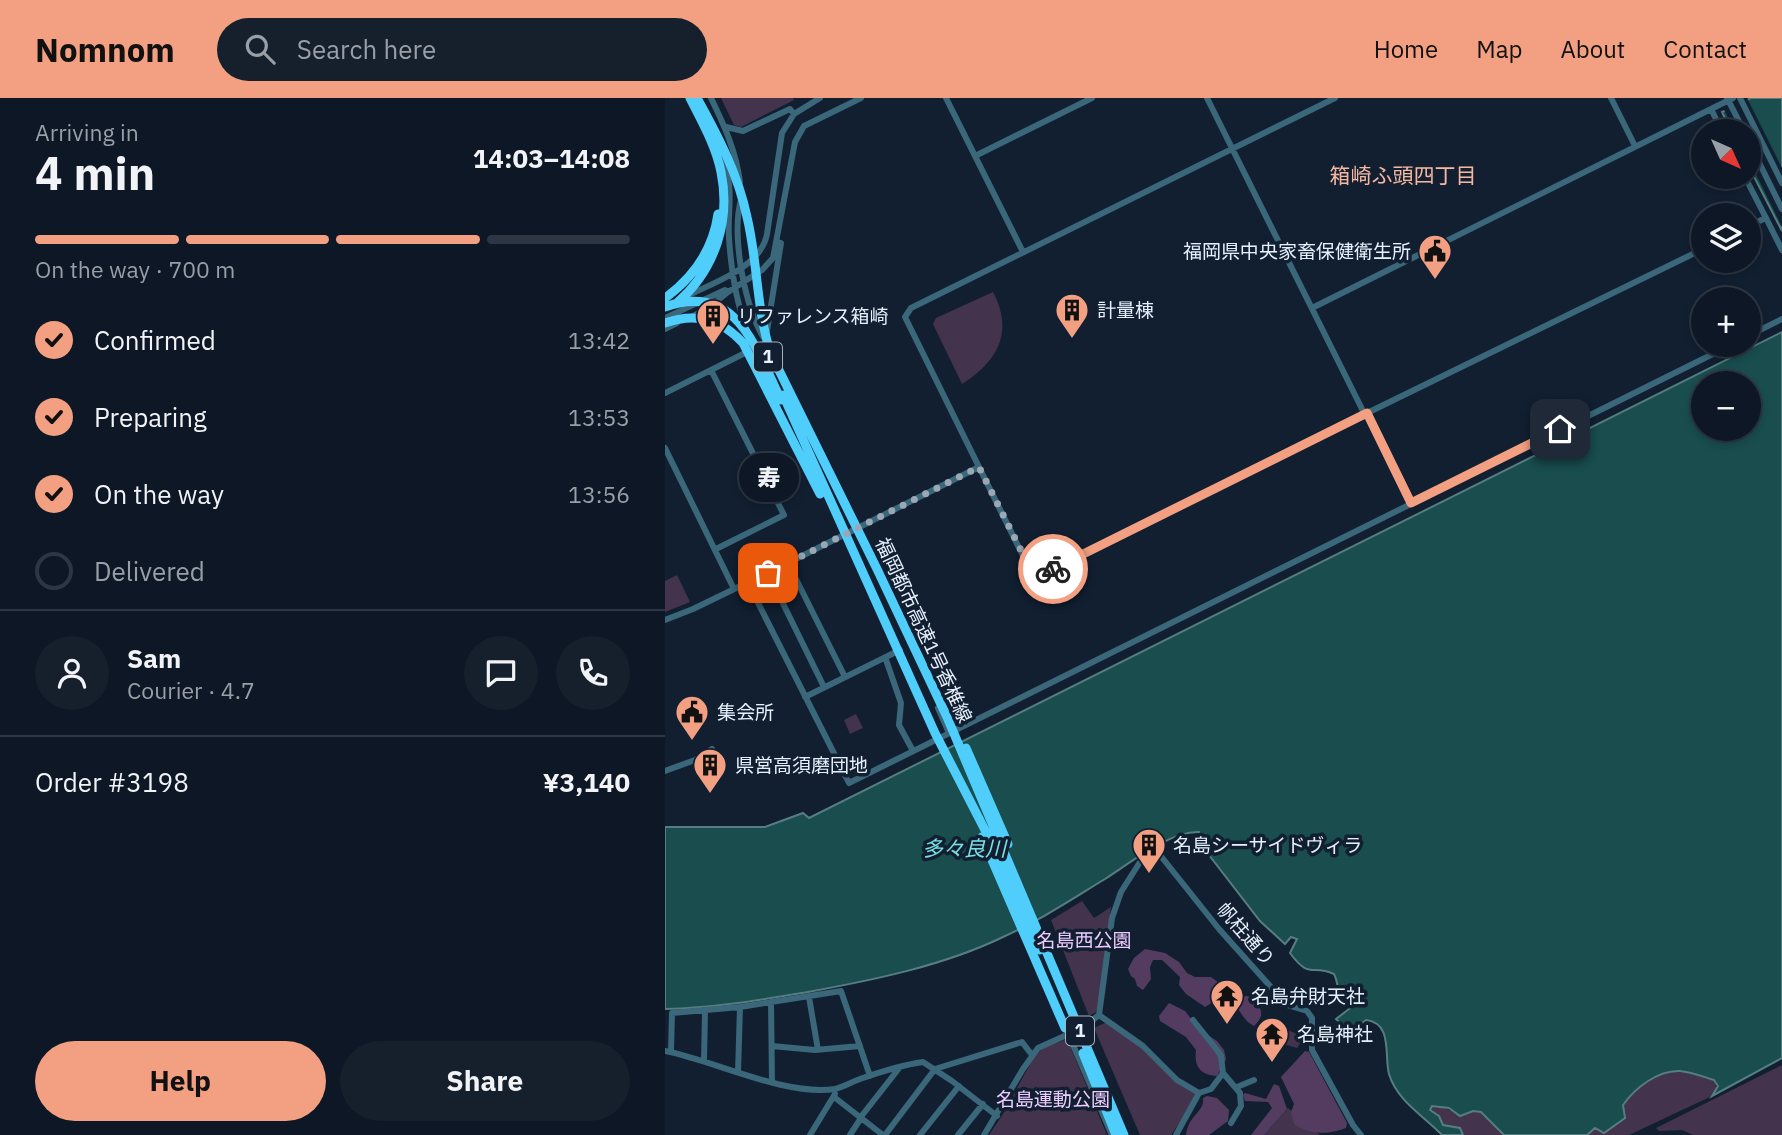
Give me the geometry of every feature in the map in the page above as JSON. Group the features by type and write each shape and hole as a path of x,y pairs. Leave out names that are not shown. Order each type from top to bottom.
{"highway":[{"name":"福岡都市高速1号香椎線","path":"693,98 730,171 742,203 751,246 760,320 772,368 862,575 940,744 986,832 1032,930 1114,1135"},
{"name":"福岡都市高速1号香椎線","path":"693,98 719,139 740,189 753,245 762,320 771,354 946,722 1125,1135"},
{"path":"665,308 690,290 709,263 717,246 723,220 722,172 693,98"},
{"path":"665,299 690,276 702,260 717,219 719,171 710,134"},
{"path":"665,308 685,301 707,302 728,311 740,322 824,484 841,499"},
{"path":"665,321 685,317 713,320 733,332 743,343 862,575"},
{"path":"946,722 971,757 1066,1031"},
{"path":"940,744 1077,1015"}],"street":[{"path":"711,98 726,127 736,157 742,197 737,228 744,283 752,315 838,487 946,722"},
{"path":"665,308 743,267 758,254 765,243 782,133 788,119 820,98"},
{"path":"707,309 771,261 778,242 798,134 804,126 861,98"},
{"path":"946,98 1023,252"},
{"path":"975,156 1092,98"},
{"path":"1207,98 1411,503"},
{"path":"1335,98 911,308 905,317 1034,573 1041,575 1691,255"},
{"path":"1611,98 1635,146"},
{"path":"1727,98 1738,119"},
{"path":"1312,308 1711,109 1719,101 1733,98"},
{"path":"1740,98 1782,183"},
{"path":"726,127 743,131 790,109 794,114"},
{"path":"1711,109 1716,119"},
{"path":"710,134 725,164 730,184 729,238 733,272 754,348 846,534 1033,930"},
{"path":"1761,166 1782,209"},
{"path":"1751,189 1782,250"},
{"path":"1761,220 1766,218"},
{"path":"764,336 767,333 781,243 778,242"},
{"path":"665,321 725,290 728,292"},
{"path":"665,329 707,309 720,306 727,308 746,326"},
{"path":"1761,330 1782,319"},
{"path":"665,393 754,348"},
{"path":"748,583 849,783 1707,357"},
{"path":"711,370 784,514 716,549"},
{"path":"665,448 734,589"},
{"path":"665,620 748,583 979,467"},
{"path":"788,563 845,677"},
{"path":"768,573 824,687"},
{"path":"805,696 900,650"},
{"path":"885,657 901,703 899,725 913,751"},
{"path":"665,771 695,760 712,750"},
{"name":"帆柱通り","path":"1099,1015 1110,959 1112,918 1121,892 1140,862 1160,856 1219,929 1287,1005 1307,1011 1312,1018 1312,1050 1361,1135"},
{"path":"870,1076 841,991 740,1007 672,1013 668,1051 789,1086 836,1089 870,1076 923,1062 997,1116"},
{"path":"809,996 818,1050"},
{"path":"771,1002 772,1082"},
{"path":"738,1072 740,1007"},
{"path":"704,1061 705,1011"},
{"path":"1077,1015 1125,1135"},
{"path":"984,1135 1038,1048 1066,1031 1081,1028 1099,1015 1143,1046 1177,1080 1199,1093"},
{"path":"1193,1020 1221,1056 1223,1073 1237,1087 1241,1106 1231,1124"},
{"path":"1066,1031 1114,1135"},
{"path":"834,1097 884,1135 935,1069 1022,1042 1032,1055"},
{"path":"772,1046 818,1050 860,1046"},
{"path":"850,1135 900,1067"},
{"path":"1176,1135 1199,1093 1211,1089 1223,1073"},
{"path":"1237,1087 1254,1080"},
{"path":"920,1135 959,1086"},
{"path":"810,1135 834,1097 836,1089"},
{"path":"958,1135 983,1104"}],"green space":[{"path":"721,98 794,100 741,127 734,125"},
{"path":"993,292 1002,320 999,344 985,366 962,384 933,324 936,318"},
{"path":"677,575 690,602 665,612 665,581"},
{"path":"856,714 863,728 850,734 844,720"},
{"name":"名島西公園","path":"1082,901 1094,918 1111,907 1100,1000 1096,1012 1089,1016 1051,920"},
{"path":"1107,1022 1121,1030 1198,1095 1171,1135 1140,1135 1094,1028"},
{"path":"1283,1029 1305,1036 1297,1048 1280,1043"},
{"name":"名島運動公園","path":"1067,1039 1107,1135 989,1135 1034,1057 1043,1048"},
{"path":"1782,1065 1782,1135 1693,1135 1682,1130 1659,1131 1656,1128"},
{"path":"1681,1071 1714,1080 1717,1089 1712,1096 1629,1135 1587,1135 1595,1128 1604,1133 1623,1120 1623,1105 1641,1086 1664,1074"},
{"path":"1432,1106 1463,1114 1481,1112 1488,1116 1504,1135 1463,1135 1458,1128 1443,1125 1439,1116 1430,1110"},
{"path":"1288,1108 1320,1135 1264,1135"}],"shaded area":[{"path":"1145,949 1165,953 1179,962 1187,973 1195,977 1211,977 1238,997 1248,996 1261,1010 1258,1022 1254,1026 1233,1004 1218,999 1205,1007 1186,994 1179,985 1180,977 1162,960 1153,960 1150,967 1151,979 1143,990 1137,986 1128,969 1134,958"},
{"path":"1169,1003 1185,1011 1200,1030 1217,1041 1224,1050 1226,1059 1217,1076 1202,1071 1197,1065 1196,1050 1186,1037 1160,1021 1159,1016"},
{"path":"1305,1051 1309,1052 1347,1123 1346,1128 1320,1133 1294,1124 1291,1112 1294,1104 1281,1077"},
{"path":"1274,1084 1279,1086 1287,1109 1264,1135 1251,1135 1272,1108 1268,1102 1245,1101 1243,1095 1245,1093 1266,1099"},
{"path":"1203,1098 1217,1098 1229,1110 1228,1121 1209,1135 1186,1135 1190,1122 1202,1107"}],"water":[{"path":"1751,98 1782,98 1782,231 1760,189 1761,119 1725,119 1722,112"},
{"name":"多々良川","path":"1782,332 1782,1058 1712,1096 1718,1086 1714,1080 1693,1073 1672,1071 1648,1081 1628,1099 1623,1105 1625,1118 1604,1133 1595,1128 1587,1135 1504,1135 1481,1112 1473,1111 1460,1116 1449,1108 1432,1106 1430,1110 1439,1116 1443,1125 1460,1128 1463,1135 1442,1135 1405,1100 1393,1084 1389,1074 1386,1041 1380,1027 1375,1022 1366,1020 1350,1033 1336,1019 1358,1002 1359,998 1355,997 1342,1006 1334,974 1307,969 1297,961 1290,953 1297,939 1291,937 1285,944 1260,921 1197,839 1199,832 1163,842 1042,917 1003,937 932,964 882,977 755,1001 665,1009 665,827 765,827 803,813 809,818 1691,377 1691,441 1761,441 1761,371 1704,371 1732,357 1761,357 1761,342"}],"pier":[{"path":"1747,98 1758,119 1729,119 1723,108"},
{"path":"1761,126 1782,168 1782,227 1761,184"}],"way so far":[{"path":"768,573 979,467 1030,568 1041,575 1053,569"}],"place":[{"name":"福岡県中央家畜保健衛生所","path":"1435,281"},
{"name":"計量棟","path":"1072,340"},
{"name":"リファレンス箱崎","path":"713,346"},
{"name":"寿","path":"768,573"},
{"name":"集会所","path":"692,742"},
{"name":"県営高須磨団地","path":"710,795"},
{"name":"名島シーサイドヴィラ","path":"1149,875"},
{"name":"名島弁財天社","path":"1227,1026"},
{"name":"名島神社","path":"1272,1064"}],"district":[{"name":"箱崎ふ頭四丁目","path":"1403,176"}],"route":[{"path":"1053,569 1367,413 1411,503 1560,429"}]}
